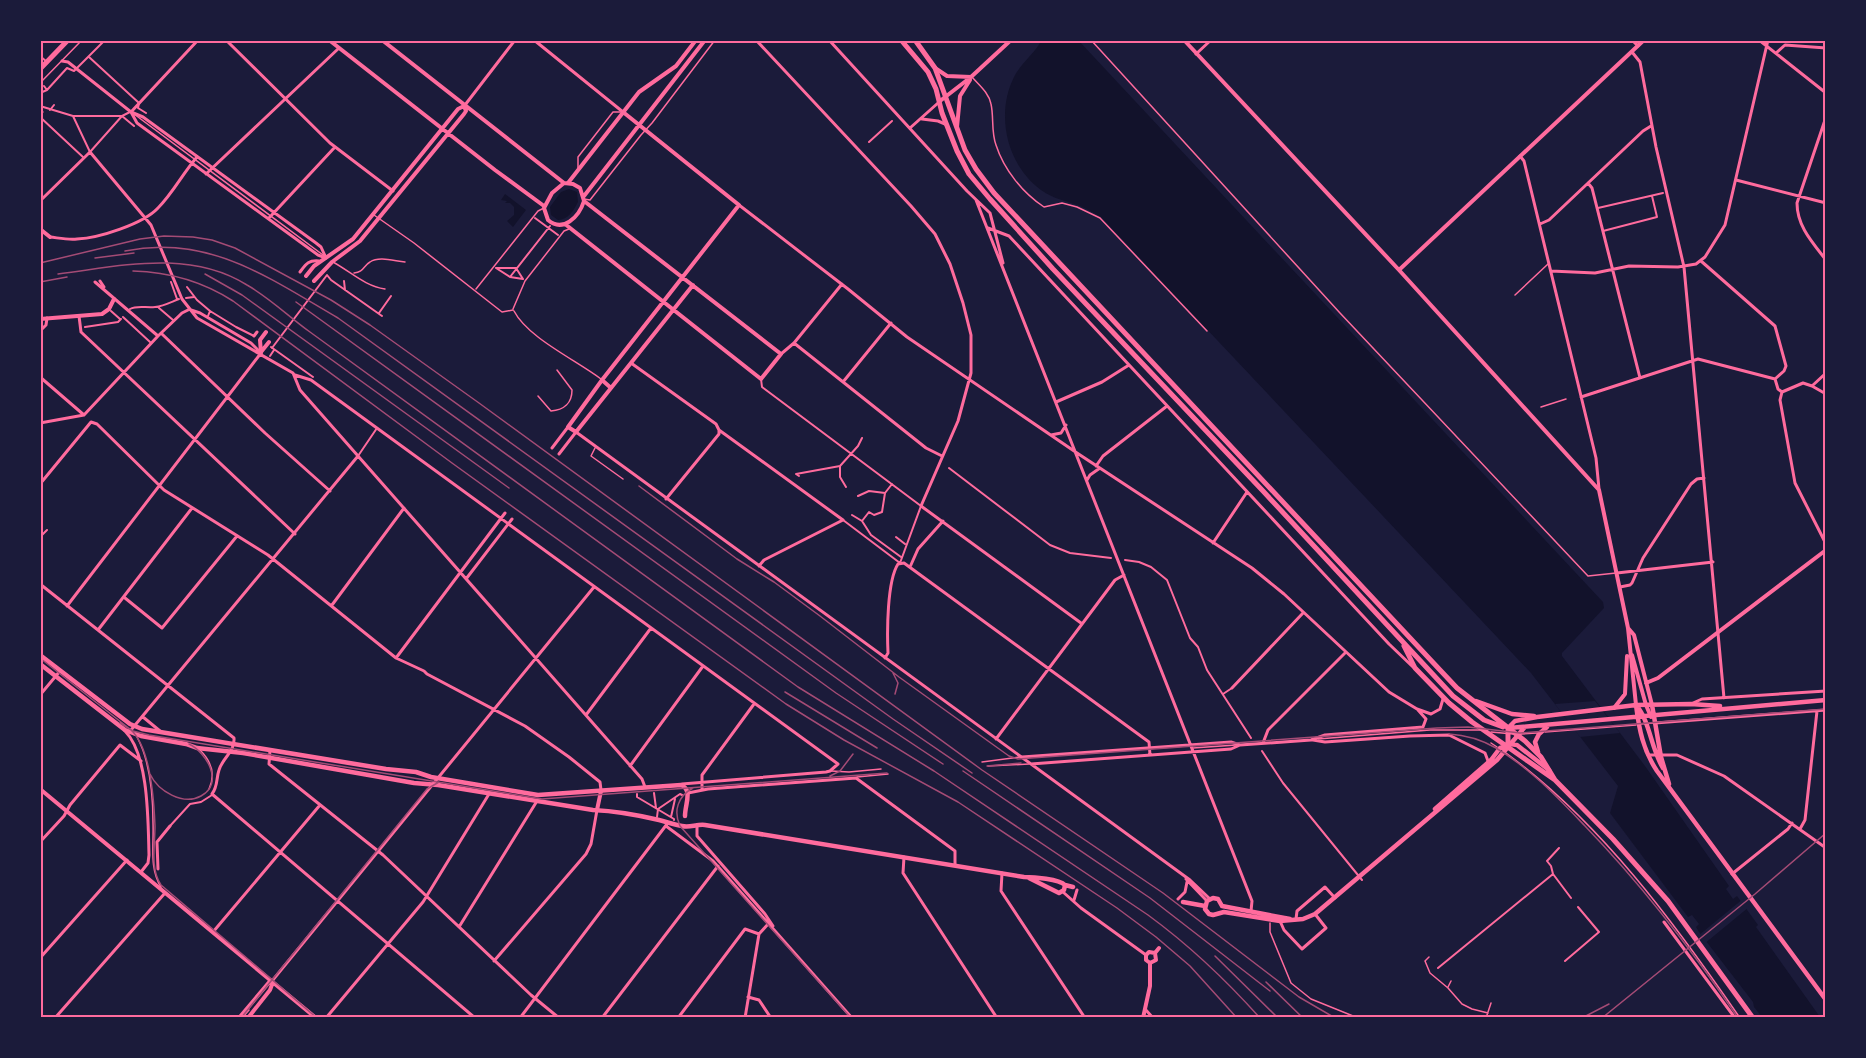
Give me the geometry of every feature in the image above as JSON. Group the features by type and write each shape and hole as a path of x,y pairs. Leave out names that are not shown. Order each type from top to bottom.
{"main road":[{"path":"40,69 68,40"},
{"path":"901,40 928,72 957,151 969,174 990,200 1453,696 1508,731 1517,734 1541,758"},
{"path":"915,40 935,68 965,150 994,193 1434,664 1494,721"},
{"path":"1402,642 1415,668 1443,697 1472,722 1509,745 1555,780 1613,839 1668,901 1753,1017"},
{"path":"40,656 129,730 161,732 416,772 438,778 538,795 681,785 686,787 688,793 685,816 683,820 667,824 605,810 414,783 196,748 186,744 137,736 40,664"},
{"path":"1470,698 1512,714 1537,717"},
{"path":"1508,731 1732,707 1826,700"},
{"path":"1509,745 1508,731 1515,721 1537,717 1636,705 1691,704 1732,707"},
{"path":"1636,705 1646,724 1670,787"},
{"path":"1649,705 1655,723 1658,756"},
{"path":"1640,716 1638,725 1647,755 1826,1000"},
{"path":"1548,726 1534,742 1555,780"},
{"path":"1220,912 1280,921 1315,914 1361,878 1509,745 1524,728"},
{"path":"1509,745 1517,745 1549,770"},
{"path":"1429,816 1452,800 1502,750"},
{"path":"685,816 696,824"},
{"path":"675,822 685,826 696,824 1035,877 1061,882 1064,888"},
{"path":"1026,877 1056,892 1064,888 1075,888"},
{"path":"1054,889 1057,882"},
{"path":"1181,901 1207,902 1218,899 1222,906 1217,915 1207,916 1207,902"},
{"path":"1222,906 1296,919"},
{"path":"1244,916 1251,912"}],"street":[{"path":"40,93 47,90 67,68 74,71 105,40"},
{"path":"41,109 74,116 122,116 131,112 198,40"},
{"path":"226,40 335,147 393,191"},
{"path":"329,40 544,207"},
{"path":"382,40 566,183 580,188 584,199 781,354"},
{"path":"306,276 314,266 353,239 458,109 464,106 515,40"},
{"path":"534,40 908,337 1050,435 1261,575 1389,692 1426,715 1440,709 1443,697"},
{"path":"696,40 676,66 643,88 566,183 552,192 544,207 545,217 550,223 564,224 576,217 584,199 705,40"},
{"path":"756,40 935,234 950,264 971,335 970,381 958,421 905,544 900,562 896,565 888,613 888,653 885,658"},
{"path":"760,45 765,40"},
{"path":"829,40 990,213 1003,265"},
{"path":"910,128 946,95 972,77 1011,40"},
{"path":"1184,40 1599,489"},
{"path":"1196,54 1211,40"},
{"path":"1632,40 1638,46"},
{"path":"1399,270 1644,40"},
{"path":"1759,40 1826,93"},
{"path":"1551,271 1595,273 1632,266 1684,267 1696,264 1705,257 1725,225 1768,40"},
{"path":"1776,53 1785,45 1826,48"},
{"path":"209,170 339,48"},
{"path":"1632,52 1640,62 1651,126 1684,267 1725,698"},
{"path":"40,56 46,62"},
{"path":"66,57 76,69 131,112 143,117 194,160 271,216 316,243 321,247 326,258"},
{"path":"88,57 139,103"},
{"path":"62,61 68,62"},
{"path":"935,68 947,76 972,77"},
{"path":"53,74 58,79"},
{"path":"957,128 960,96 972,77"},
{"path":"44,86 47,90"},
{"path":"139,103 138,108 146,113"},
{"path":"50,110 54,105"},
{"path":"314,281 332,262 353,248 379,218 464,114 466,111 464,106"},
{"path":"131,112 137,123 209,170 271,216 318,255 332,262"},
{"path":"74,116 90,152 151,225 182,299 190,309 251,343 261,353 295,375 308,378 838,765 831,771 681,785"},
{"path":"122,116 134,126"},
{"path":"40,201 90,152 122,116"},
{"path":"40,117 84,158"},
{"path":"1826,117 1797,208 1800,223 1826,260"},
{"path":"921,119 933,120 948,126"},
{"path":"869,142 892,121"},
{"path":"1540,224 1549,220 1651,126"},
{"path":"271,216 335,147"},
{"path":"1520,156 1524,161 1540,224 1596,459 1599,489 1628,628 1625,694 1614,708"},
{"path":"40,228 50,237 68,240 89,238 111,232 145,217 159,208 194,160"},
{"path":"1736,180 1826,203"},
{"path":"1588,183 1592,188 1640,378"},
{"path":"1597,209 1663,193"},
{"path":"1603,231 1657,217 1652,196"},
{"path":"976,200 1252,901 1251,912"},
{"path":"552,448 602,380 739,205"},
{"path":"535,218 558,235"},
{"path":"564,224 761,379 762,387 1081,623"},
{"path":"510,277 549,227"},
{"path":"988,228 1009,236 1389,644 1415,668"},
{"path":"300,272 311,260 321,262"},
{"path":"1701,261 1775,326 1786,369 1775,379"},
{"path":"496,268 516,268 523,279 510,277 496,268"},
{"path":"67,606 261,353 271,346 327,275 382,316"},
{"path":"100,281 114,299 160,335 330,491"},
{"path":"344,281 345,290"},
{"path":"95,282 105,289"},
{"path":"84,327 118,322 134,306 158,307 178,299 171,282"},
{"path":"761,379 842,284"},
{"path":"559,454 693,285"},
{"path":"187,287 210,312 254,336 257,332"},
{"path":"379,313 391,296"},
{"path":"186,298 194,297"},
{"path":"40,319 104,313 114,299"},
{"path":"158,307 172,320"},
{"path":"40,423 84,415 182,313 190,309"},
{"path":"111,311 150,342"},
{"path":"208,316 210,312"},
{"path":"79,316 81,332 294,534"},
{"path":"40,331 46,326 47,318"},
{"path":"843,382 891,323"},
{"path":"261,353 260,340 266,332"},
{"path":"244,338 248,333"},
{"path":"794,343 926,448 942,456"},
{"path":"270,356 271,346"},
{"path":"271,346 313,377"},
{"path":"1581,396 1693,361 1703,360 1775,379"},
{"path":"631,363 716,424 719,430 1149,742 1150,755"},
{"path":"1056,402 1102,382 1129,365"},
{"path":"1812,386 1826,373"},
{"path":"295,375 300,390 642,779 645,787"},
{"path":"40,377 91,422 98,424 159,485 273,559 396,658 525,726 600,782 601,790 589,849 494,961"},
{"path":"1775,379 1778,389 1782,392"},
{"path":"602,380 611,388"},
{"path":"1782,392 1798,384 1812,386 1826,394"},
{"path":"1782,392 1780,400 1795,483 1826,544"},
{"path":"1087,480 1104,456 1167,406"},
{"path":"40,484 91,422"},
{"path":"1050,435 1059,434 1066,425"},
{"path":"141,872 150,855 141,761 129,730 143,717 167,685 330,491 358,456 377,427"},
{"path":"568,427 1031,764 1186,880 1190,879 1207,902"},
{"path":"666,499 719,430"},
{"path":"799,476 796,474 839,466 852,454 862,438"},
{"path":"839,466 840,477 846,487"},
{"path":"949,468 1050,545 1075,554 1111,558"},
{"path":"1620,587 1632,583 1637,570 1693,482 1704,478"},
{"path":"862,521 869,512 874,515 882,512 885,493 892,484"},
{"path":"858,496 869,491 885,493"},
{"path":"1213,543 1247,492"},
{"path":"98,630 125,598 192,508"},
{"path":"332,605 404,508"},
{"path":"396,658 505,513"},
{"path":"852,515 862,521 871,535 901,557"},
{"path":"466,579 512,519"},
{"path":"759,566 764,560 843,520"},
{"path":"910,567 918,549 943,521"},
{"path":"40,537 47,530"},
{"path":"125,598 162,627 237,536"},
{"path":"896,537 905,544"},
{"path":"1646,683 1658,678 1826,550"},
{"path":"1125,560 1144,564 1167,580 1190,638 1198,647 1207,670 1251,738"},
{"path":"1617,573 1713,562"},
{"path":"996,739 1114,580 1124,575"},
{"path":"40,584 234,738 231,753 219,769 217,785 212,794 201,802 189,804 157,842 158,869"},
{"path":"240,1017 272,981 594,587"},
{"path":"1223,694 1232,688 1303,613"},
{"path":"586,715 651,628"},
{"path":"1628,628 1634,635 1649,705"},
{"path":"1628,643 1649,705"},
{"path":"1628,643 1636,705"},
{"path":"1263,743 1268,730 1346,652"},
{"path":"630,766 703,665"},
{"path":"40,695 60,671"},
{"path":"1691,704 1699,699 1826,691"},
{"path":"702,790 702,775 754,704"},
{"path":"1655,723 1826,710"},
{"path":"1800,829 1805,820 1817,711"},
{"path":"1311,740 1325,735 1423,727 1426,723 1426,715"},
{"path":"143,717 161,732"},
{"path":"1021,757 1149,747 1231,749 1240,745 1263,743 1449,735 1485,753 1488,763"},
{"path":"1031,764 1150,755 1231,742 1240,745"},
{"path":"40,842 68,811 120,745 141,761"},
{"path":"270,750 269,764 378,851 535,999 559,1017"},
{"path":"1262,751 1283,783 1361,878"},
{"path":"1647,755 1677,755 1724,776 1826,848"},
{"path":"688,793 856,778 955,850 955,865"},
{"path":"40,789 316,1017"},
{"path":"326,1017 427,896 489,793"},
{"path":"654,793 657,817"},
{"path":"212,794 475,1017"},
{"path":"637,794 637,797 671,817 675,822"},
{"path":"459,927 531,814 538,795"},
{"path":"657,808 676,796 682,795"},
{"path":"671,817 676,796"},
{"path":"598,803 605,810"},
{"path":"213,932 320,805"},
{"path":"1732,874 1788,829 1792,823"},
{"path":"520,1017 667,824 710,858 770,922"},
{"path":"696,824 697,836 776,932 852,1017"},
{"path":"1559,848 1547,861 1551,866 1552,874 1571,898"},
{"path":"904,857 903,873 997,1017"},
{"path":"40,958 127,860"},
{"path":"602,1017 718,866"},
{"path":"1002,873 1001,891 1085,1017"},
{"path":"1438,968 1552,874"},
{"path":"1181,901 1185,892 1186,880"},
{"path":"1296,919 1297,911 1325,887 1335,898"},
{"path":"1064,888 1074,902 1146,955 1146,960 1150,963 1150,986 1143,1017"},
{"path":"1074,902 1075,888"},
{"path":"55,1017 166,893"},
{"path":"1565,961 1599,933 1578,907"},
{"path":"1280,921 1284,930 1302,949 1326,928 1315,914"},
{"path":"745,1017 759,934 770,922"},
{"path":"1664,922 1735,1017"},
{"path":"678,1017 745,929 759,934"},
{"path":"1150,963 1156,960 1155,953 1159,948"},
{"path":"1146,955 1149,952 1155,953"},
{"path":"248,1017 270,990 272,981"},
{"path":"748,997 759,1000 771,1017"},
{"path":"1145,1009 1154,1017"}],"lane":[{"path":"584,199 590,200 715,40"},
{"path":"1091,40 1340,313 1588,576 1617,573"},
{"path":"40,83 82,41"},
{"path":"972,77 987,93 991,103 995,144 1001,159 1018,183 1044,207 1062,203 1100,218 1207,331"},
{"path":"578,169 578,157 612,114 623,112"},
{"path":"476,290 538,211 544,207"},
{"path":"373,214 502,312 513,310"},
{"path":"513,310 525,281 564,231 564,224"},
{"path":"564,231 570,230"},
{"path":"353,273 364,270 371,261 381,259 405,262"},
{"path":"332,262 353,273 367,285 385,289"},
{"path":"1515,295 1549,264"},
{"path":"513,310 518,319 549,344 602,380"},
{"path":"538,396 551,411 561,410 568,403 572,390 557,370"},
{"path":"1541,407 1566,399"},
{"path":"595,448 591,456 623,479"},
{"path":"1517,734 1655,723"},
{"path":"1311,740 1430,730 1508,731"},
{"path":"137,736 143,750 148,778 153,820 154,874 161,888"},
{"path":"1491,743 1550,788 1630,873 1686,942 1740,1017"},
{"path":"196,748 203,753 210,764 212,778 209,789"},
{"path":"982,762 1021,757"},
{"path":"988,766 1031,764"},
{"path":"831,771 881,769"},
{"path":"856,778 888,774"},
{"path":"1270,920 1270,932 1291,983 1311,999 1358,1017"},
{"path":"1429,957 1425,961 1430,973 1462,1004 1488,1013"},
{"path":"1448,988 1451,981"},
{"path":"1486,1017 1491,1003"}],"shaded area":[{"path":"1041,41 1079,41 1603,602 1604,608 1562,653 1562,656 1645,766 1729,886 1726,889 1733,899 1737,896 1758,925 1756,927 1820,1017 1762,1017 1699,932 1696,927 1699,924 1692,915 1688,917 1610,813 1618,786 1531,673 1101,217 1080,206 1050,196 1029,180 1013,153 1008,138 1005,107 1014,77"},
{"path":"569,189 577,192 578,202 568,216 558,220 551,215 550,207 561,192"},
{"path":"505,194 526,210 513,227 507,221 514,215 514,207 510,203 505,203 507,201 501,200"}],"pier":[{"path":"1595,701 1620,733 1580,737 1555,704"},
{"path":"1743,899 1749,907 1704,944 1698,936"}],"tram line":[{"path":"639,486 737,559 774,582 899,677 1009,756 1018,759 1437,728 1468,727 1520,733 1826,709"},
{"path":"40,658 138,738 150,775 155,815 154,864 161,885 317,1018"},
{"path":"893,673 898,683 895,694"},
{"path":"120,723 133,731 149,735 542,799 887,773"},
{"path":"1449,734 1474,738 1496,748 1521,765 1554,795 1606,848 1646,895 1703,968 1738,1018"},
{"path":"150,774 159,786 172,795 187,799 201,796 212,784 212,776 207,761 189,744"},
{"path":"830,776 840,771 853,754"},
{"path":"987,766 1021,763"},
{"path":"241,1018 427,789 439,782"},
{"path":"693,788 678,804 677,815 680,826 851,1018"}],"railway":[{"path":"40,263 140,239 164,236 193,237 212,240 235,248 331,300 479,403 982,770 1163,893 1299,997 1335,1018"},
{"path":"125,251 155,247 211,254 262,275 338,318 893,719 972,773"},
{"path":"95,258 134,253"},
{"path":"58,274 131,264 179,264 202,267 225,274 247,285 798,687 934,771 1148,915 1207,964 1260,1018"},
{"path":"133,271 160,273 185,279 210,288 233,301 452,463 786,704 844,740 958,802 1117,908 1190,966 1237,1018"},
{"path":"205,274 242,295 509,488"},
{"path":"40,282 67,277"},
{"path":"296,302 836,693 943,764"},
{"path":"785,692 877,748"},
{"path":"963,771 1150,898 1270,991"},
{"path":"1602,1018 1755,894 1826,833"},
{"path":"1215,956 1278,1018"},
{"path":"1266,982 1303,1018"},
{"path":"1582,1018 1609,1004"}]}
